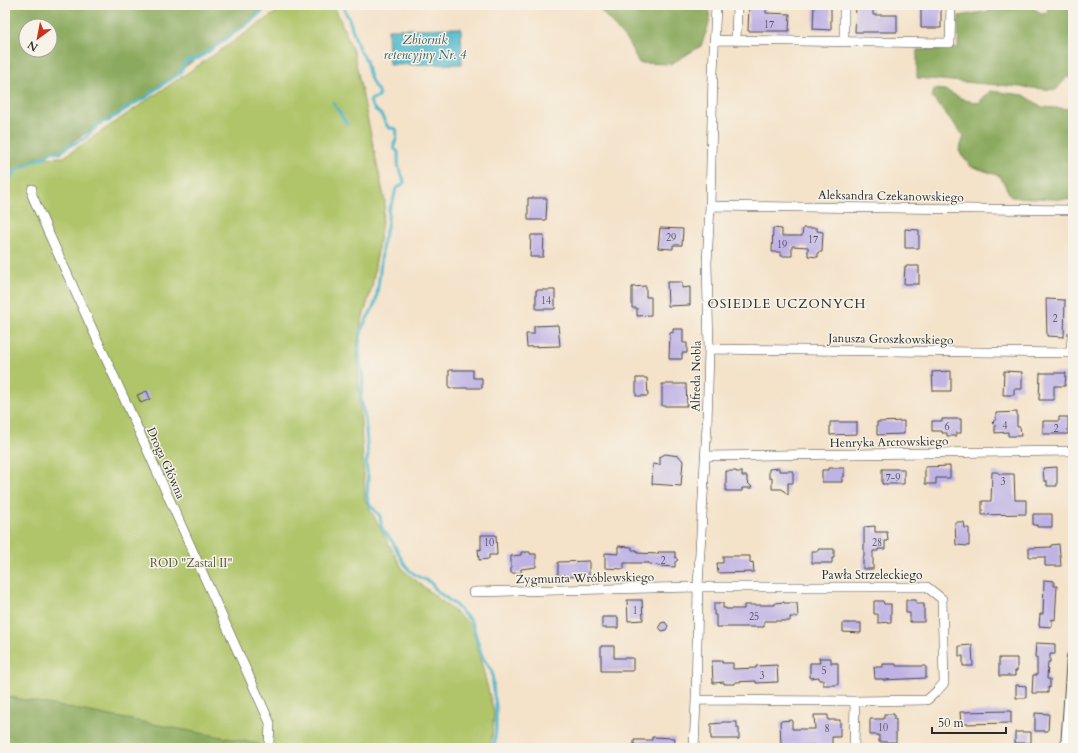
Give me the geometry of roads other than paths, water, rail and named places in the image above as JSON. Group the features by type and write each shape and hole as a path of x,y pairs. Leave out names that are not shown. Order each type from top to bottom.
{"main road":[{"path":"1067,748 1073,657"}],"street":[{"name":"Alfreda Nobla","path":"694,748 698,587 706,456 709,348 707,263 716,5"},
{"path":"736,41 737,5"},
{"path":"844,5 844,42"},
{"path":"714,40 950,43 951,5"},
{"name":"Droga Główna","path":"32,189 32,195 49,234 270,723 268,748"},
{"name":"Aleksandra Czekanowskiego","path":"710,206 1073,210"},
{"path":"1072,336 1072,353"},
{"name":"Janusza Groszkowskiego","path":"709,348 1072,353"},
{"name":"Henryka Arctowskiego","path":"706,456 1073,451"},
{"name":"Zygmunta Wróblewskiego","path":"473,592 698,587"},
{"name":"Pawła Strzeleckiego","path":"696,700 927,700 937,692 944,683 942,599 927,587 698,587"},
{"path":"854,748 855,701"}],"water":[{"name":"Zbiornik retencyjny Nr. 4","path":"461,28 462,64 389,65 388,29"}],"waterway":[{"path":"25,166 45,157 51,152 54,151 60,153 67,147 85,138 101,122 109,121 137,102 146,98 152,92 181,73 184,64 187,61 199,58 272,5"},
{"path":"342,5 349,19 359,49 366,60 373,84 379,93 379,97 370,101 371,104 382,116 387,126 396,129 397,137 394,148 398,152 398,166 404,180 403,184 396,189 389,209 387,227 383,241 376,301 363,326 360,338 360,363 363,380 361,399 365,419 368,456 366,463 368,478 367,496 369,504 380,516 382,529 392,541 409,570 417,576 430,582 438,592 454,604 473,625 482,656 492,672 496,705 494,748"},
{"path":"333,102 347,124"},
{"path":"5,185 16,171 23,167"}],"district":[{"name":"OSIEDLE UCZONYCH","path":"787,303"}],"park label":[{"name":"ROD \"Zastal II\"","path":"191,563"}]}
